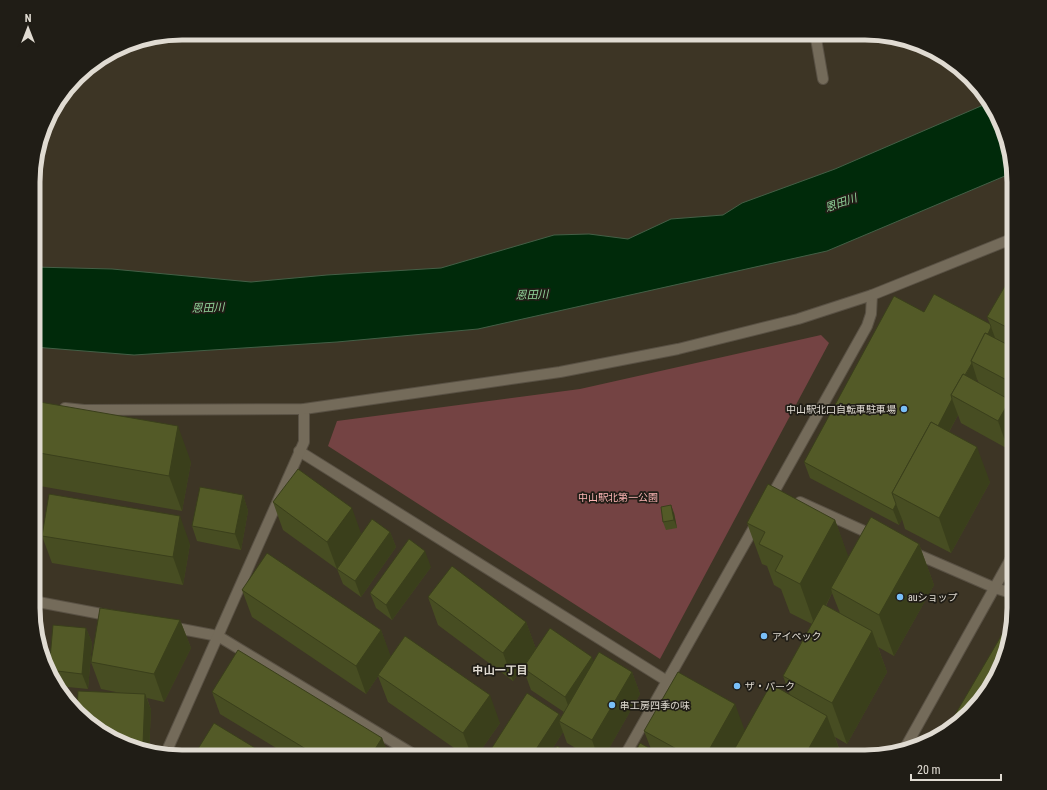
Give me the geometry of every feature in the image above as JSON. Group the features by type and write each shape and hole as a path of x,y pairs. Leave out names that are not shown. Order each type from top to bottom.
{"street":[{"path":"816,40 823,79"},
{"path":"55,408 84,410 304,409 560,372 670,351 798,319 872,295 1007,241"},
{"path":"628,750 765,508 782,494 867,326 871,314 872,295"},
{"path":"167,749 304,442 304,409"},
{"path":"299,451 667,681"},
{"path":"782,494 881,538"},
{"path":"903,548 1007,592"},
{"path":"908,743 1007,566"},
{"path":"40,602 126,619"},
{"path":"164,626 218,636 406,750"}],"green space":[{"name":"中山駅北第一公園","path":"821,335 829,343 660,659 328,446 337,421 580,389"}],"water":[{"name":"恩田川","path":"984,105 992,119 1002,145 1007,175 827,251 478,329 337,342 134,355 40,347 40,267 112,269 251,282 327,275 441,268 554,235 589,234 628,239 671,219 723,215 742,203 835,169"}],"building":[{"path":"1005,286 1007,287 1007,327 987,317"},
{"name":"中山駅北口自転車駐車場","path":"934,294 990,324 991,327 988,334 985,333 971,361 972,363 965,375 963,374 951,395 952,399 938,426 931,422 892,493 896,504 893,510 804,462 894,296 924,312"},
{"path":"985,333 1007,344 1007,380 971,361"},
{"path":"963,374 1007,398 1007,405 998,421 951,395"},
{"path":"40,402 178,426 169,476 40,453"},
{"path":"931,422 977,447 939,518 892,493"},
{"path":"298,469 352,508 327,542 273,502"},
{"path":"768,484 835,520 800,584 775,571 783,556 759,544 765,532 747,523"},
{"path":"200,487 243,495 235,534 192,526"},
{"path":"49,494 180,516 173,557 42,536"},
{"path":"671,505 674,520 663,522 661,507"},
{"path":"871,517 919,544 879,615 831,588"},
{"path":"372,519 390,532 355,581 337,569"},
{"path":"409,539 425,551 386,605 370,593"},
{"path":"267,553 381,630 356,666 242,590"},
{"path":"452,566 526,622 503,653 428,597"},
{"path":"823,604 872,631 832,703 783,676"},
{"path":"100,608 180,620 154,674 91,662"},
{"path":"53,625 86,628 82,674 55,671 50,659"},
{"path":"550,628 592,657 565,697 523,668"},
{"path":"1004,631 999,654 988,679 972,702 952,721"},
{"path":"405,636 490,695 463,733 378,675"},
{"path":"238,650 382,738 374,750 307,750 212,692"},
{"path":"599,652 632,672 592,740 559,721"},
{"path":"678,672 735,704 709,750 678,750 644,731"},
{"path":"771,684 827,716 808,750 734,750"},
{"path":"78,691 145,694 143,744 111,731 88,715 77,704"},
{"path":"527,693 559,714 536,750 490,750"},
{"path":"214,723 258,750 197,750"},
{"path":"640,743 652,750 636,750"},
{"path":"557,746 563,750 555,750"}],"place":[{"name":"中山駅北口自転車駐車場","path":"904,409"},
{"name":"auショップ","path":"900,597"},
{"name":"アイペック","path":"764,636"},
{"name":"ザ・パーク","path":"737,686"},
{"name":"串工房四季の味","path":"612,705"}],"district":[{"name":"中山一丁目","path":"500,670"}]}
